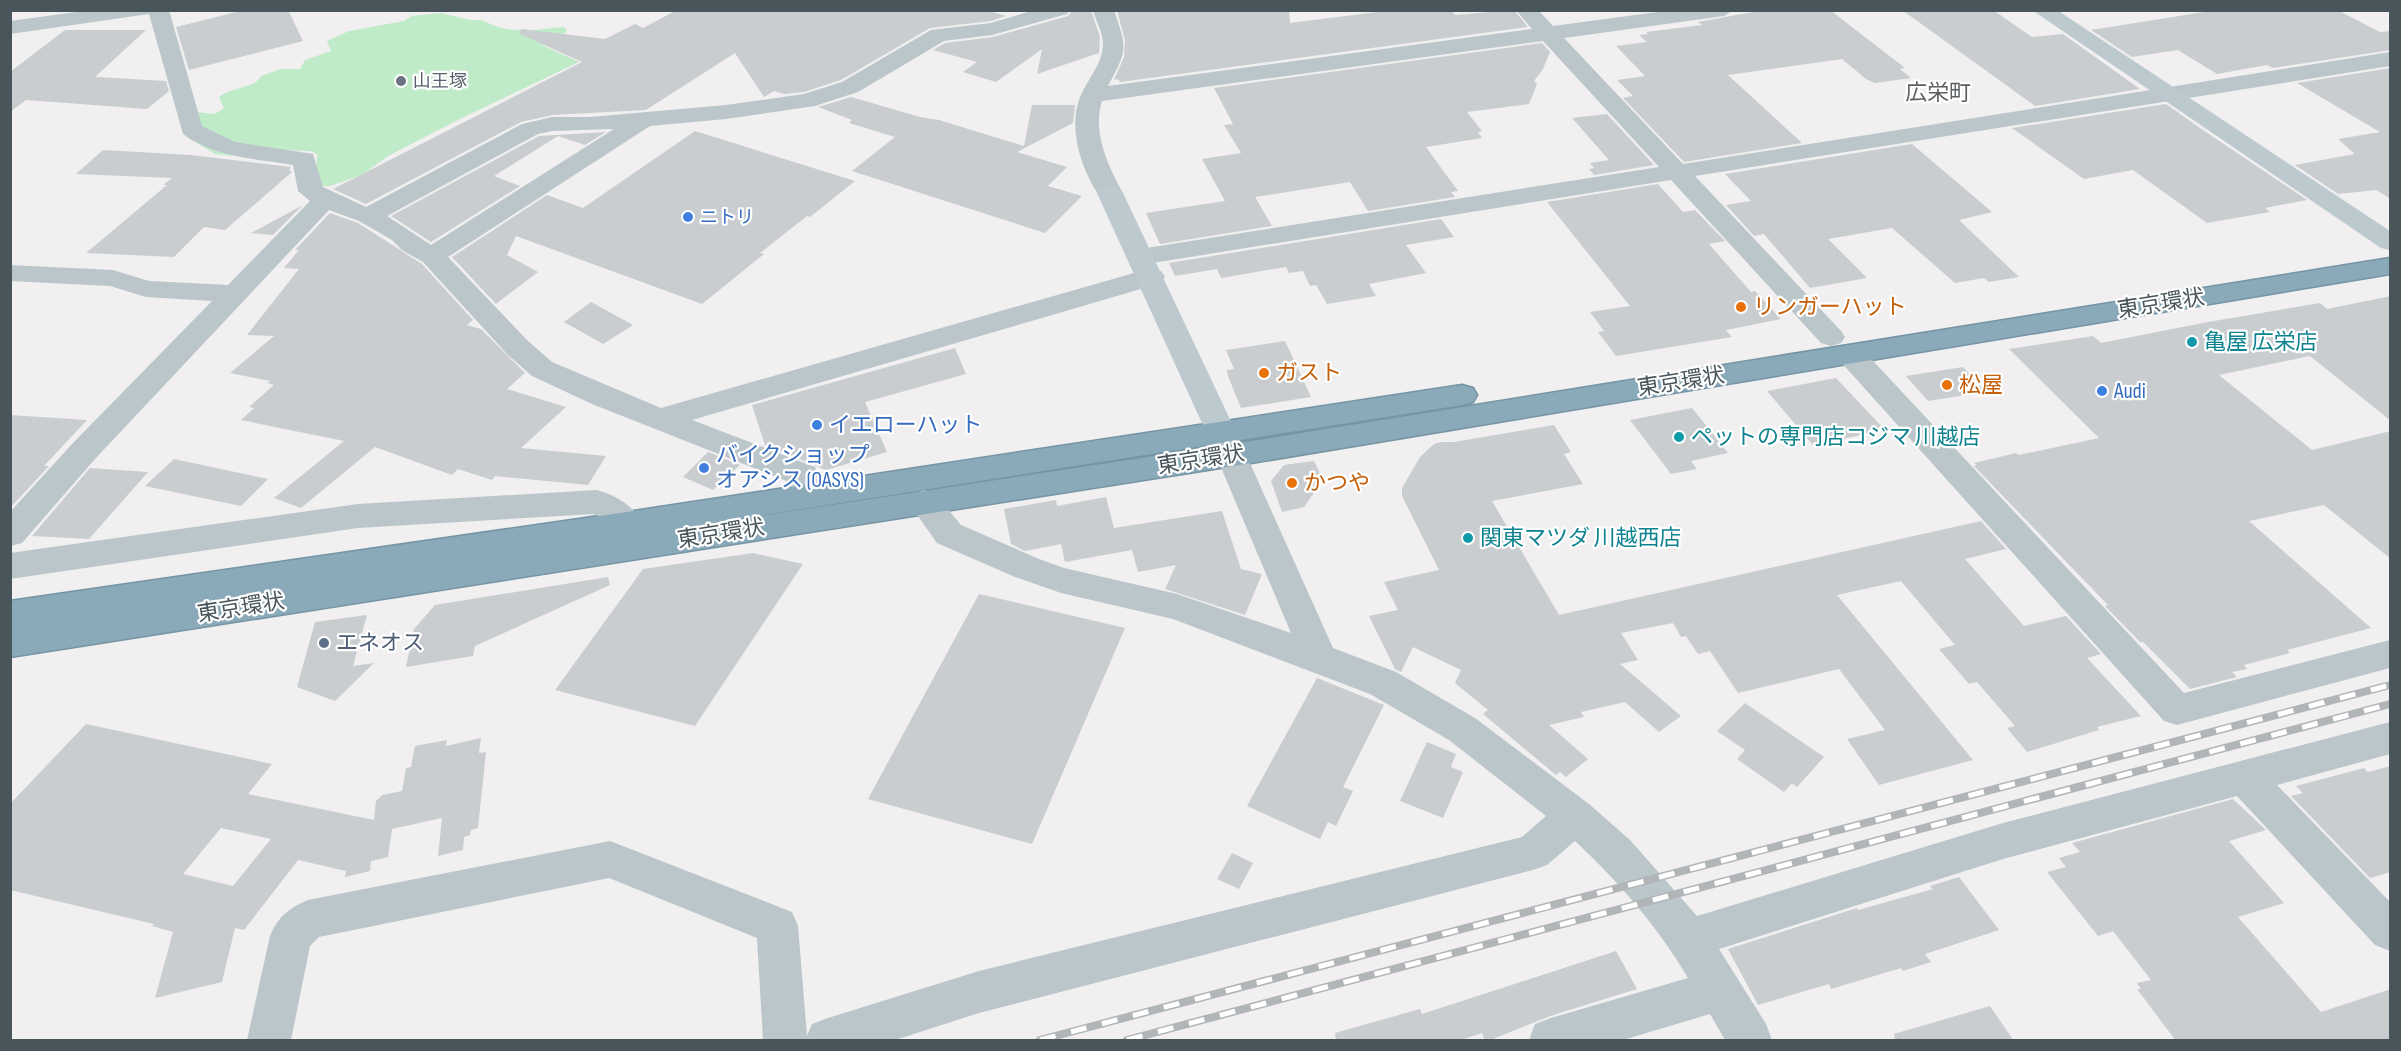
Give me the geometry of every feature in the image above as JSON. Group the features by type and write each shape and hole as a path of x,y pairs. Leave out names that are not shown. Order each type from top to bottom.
{"highway":[{"name":"東京環状","path":"1840,346 2391,244"},
{"name":"東京環状","path":"10,643 924,502 1227,444 1840,346 2391,266"},
{"name":"東京環状","path":"10,615 627,524 808,494 1227,444"},
{"path":"10,608 209,587"}],"street":[{"path":"15,30 95,14 141,10"},
{"path":"158,10 191,129 202,138 231,150 304,159 311,191 325,200 368,216 401,234 411,244 432,256 517,347 542,369 603,397 804,475 808,494"},
{"path":"368,216 530,129 552,124 645,120 736,111 807,101 850,87 939,35 993,28 1060,10"},
{"path":"1103,10 1114,44 1110,59 1088,107 1092,153 1227,444 1319,658"},
{"path":"1526,10 2177,710 2391,654"},
{"path":"1092,95 1724,10"},
{"path":"2042,10 2391,244"},
{"path":"660,419 766,387 1006,321 1146,267 1676,172 2391,59"},
{"path":"432,256 645,120"},
{"path":"10,534 84,451 325,200"},
{"path":"10,273 113,278 146,289 235,294"},
{"path":"10,566 358,516 597,502 611,508 627,524"},
{"path":"924,502 948,534 1027,568 1061,580 1177,608 1319,658 1383,683 1421,703 1461,729 1575,816 1616,853 1689,939 1750,1041"},
{"path":"1689,939 2003,841 2391,738"},
{"path":"2244,777 2391,932"},
{"path":"828,1041 979,992 1533,852 1575,816"},
{"path":"269,1041 291,936 308,920 610,859 777,926 785,1041"},
{"path":"1551,1041 1720,990"}],"green space":[{"path":"441,13 470,20 482,20 513,30 564,27 567,31 565,33 542,45 579,62 388,156 362,175 330,186 323,186 316,177 317,154 310,151 246,149 232,156 215,154 187,137 182,127 197,112 215,114 224,108 219,97 230,91 254,83 261,76 281,69 300,69 305,60 331,51 327,41 349,31 404,21 412,16"}],"building":[{"path":"245,10 288,10 303,41 189,70 176,27"},
{"path":"677,10 986,10 1006,16 991,21 930,28 841,80 804,92 784,94 774,91 764,97 735,53 646,110 552,115 521,122 366,204 333,189 582,62 520,34 521,29 605,39 635,24 643,28"},
{"path":"1073,10 1091,10 1100,37 1099,53 1037,74 1042,49 996,82 963,72 977,62 933,50 945,43 993,37 1068,16"},
{"path":"1117,10 1289,10 1290,23 1394,10 1451,10 1455,15 1514,10 1528,27 1120,82 1118,79 1114,80 1124,57 1125,41"},
{"path":"1764,10 1830,10 1905,68 1900,69 1911,78 1875,83 1866,79 1842,59 1728,75 1802,143 1684,162 1623,98 1633,96 1617,80 1645,76 1616,46 1647,42 1639,35 1648,34 1646,32 1702,25 1698,22"},
{"path":"1902,10 1993,10 2032,37 2063,34 2140,89 2035,106"},
{"path":"2217,10 2337,10 2380,32 2391,31 2391,50 2273,68 2267,65 2217,74 2178,50 2132,57 2091,30"},
{"path":"65,30 146,30 95,77 166,81 169,91 147,109 26,100 10,112 10,72"},
{"path":"1542,43 1550,52 1543,69 1534,81 1537,84 1529,104 1467,112 1482,131 1478,132 1482,138 1426,147 1458,191 1451,192 1455,197 1368,211 1350,182 1255,197 1272,226 1160,244 1146,213 1225,201 1202,159 1241,153 1224,125 1233,124 1214,88"},
{"path":"2391,68 2391,199 2376,190 2338,194 2295,165 2355,154 2338,139 2380,132 2297,83"},
{"path":"851,97 920,117 939,120 1024,146 1032,105 1075,105 1073,123 1017,152 1067,167 1048,186 1082,196 1045,233 852,171 895,137 849,123 852,120 818,107"},
{"path":"2166,104 2307,200 2265,208 2270,212 2207,223 2133,170 2084,179 2012,128"},
{"path":"1607,114 1654,165 1594,175 1589,169 1594,168 1590,163 1609,160 1572,118"},
{"name":"ニトリ","path":"695,131 855,181 760,253 764,254 702,304 516,236 507,255 538,272 496,304 452,257 547,195 583,208"},
{"path":"606,132 585,145 558,136 494,176 520,186 431,242 391,216 539,136"},
{"path":"1912,144 1992,212 1959,220 2019,277 1989,282 1984,278 1955,283 1892,228 1828,239 1867,278 1810,288 1764,234 1754,236 1726,205 1751,201 1725,174"},
{"path":"103,150 191,155 291,167 289,170 292,172 225,230 204,227 174,257 86,253 167,185 163,185 172,178 76,174"},
{"path":"1658,184 1683,212 1695,210 1725,241 1709,244 1751,292 1755,291 1781,319 1726,330 1732,337 1616,356 1598,332 1604,331 1590,312 1630,306 1547,202"},
{"path":"303,205 273,235 251,233"},
{"path":"330,213 358,223 422,264 473,320 467,325 481,329 525,373 507,389 566,407 521,448 606,456 588,485 495,476 492,480 458,469 452,475 375,447 301,508 274,498 344,441 241,420 254,408 249,407 274,385 267,383 270,381 230,373 274,336 247,335 299,269 284,268 299,250 295,250"},
{"path":"1441,219 1454,237 1406,245 1426,273 1369,284 1376,296 1327,304 1316,285 1310,286 1303,271 1289,273 1286,267 1221,278 1217,269 1175,276 1169,263"},
{"path":"2391,296 2391,421 2310,356 2219,375 2312,450 2391,431 2391,559 2324,505 2249,521 2371,628 2287,650 2290,653 2244,665 2247,669 2232,672 2237,677 2190,689 2105,606 2108,605 1974,466 1977,465 1974,463 2016,453 2019,455 2099,438 2009,349 2093,336 2101,343 2320,303 2327,309"},
{"path":"591,302 633,325 603,344 564,322"},
{"name":"ガスト","path":"1285,341 1311,397 1241,408 1228,376 1227,370 1234,369 1226,350"},
{"name":"イエローハット","path":"955,348 966,374 865,402 887,452 826,470 765,445 752,405"},
{"name":"松屋","path":"1963,367 1986,392 1928,401 1906,376"},
{"path":"1836,378 1885,430 1813,445 1767,391"},
{"name":"ペットの専門店コジマ 川越店","path":"1692,408 1728,453 1691,461 1697,469 1671,474 1630,420"},
{"path":"10,415 87,420 44,466 49,466 10,508"},
{"path":"1554,425 1571,452 1564,454 1583,484 1492,501 1559,615 1981,521 2006,549 1965,559 2024,626 2066,616 2101,654 2087,658 2141,716 2097,727 2099,730 2027,752 2007,728 2015,726 1977,682 1969,684 1939,649 1955,645 1901,581 1837,595 1973,760 1879,785 1847,739 1885,730 1839,669 1738,693 1710,651 1698,654 1686,636 1681,637 1673,623 1621,633 1638,660 1620,664 1681,716 1659,732 1625,702 1581,712 1584,717 1549,725 1588,759 1566,777 1560,772 1556,775 1483,714 1488,710 1455,683 1461,670 1413,647 1401,672 1395,669 1369,616 1398,610 1384,582 1439,570 1402,496 1402,488 1420,457 1434,444 1441,442 1454,442"},
{"path":"708,452 740,465 713,490 683,477"},
{"path":"174,459 268,479 241,506 145,486"},
{"path":"1314,461 1323,480 1304,507 1282,512 1271,481 1284,465"},
{"path":"90,468 148,472 89,539 32,536"},
{"path":"1106,497 1114,528 1222,511 1241,569 1262,574 1245,615 1165,589 1176,565 1138,572 1132,550 1065,562 1061,544 1025,551 1011,544 1004,509 1056,500 1057,506"},
{"path":"753,553 803,564 695,726 555,690 643,569"},
{"path":"608,577 610,585 475,646 473,656 406,667 414,629 435,605"},
{"path":"979,594 1125,628 1032,844 868,799"},
{"path":"367,615 353,666 374,663 335,701 297,687 315,622"},
{"path":"1317,678 1384,705 1343,787 1353,791 1336,826 1328,822 1320,839 1247,806"},
{"path":"1745,703 1824,757 1797,787 1792,783 1784,792 1737,759 1745,750 1717,731"},
{"path":"86,724 272,764 248,794 374,820 376,801 382,795 402,791 406,768 411,767 415,746 447,740 446,746 481,738 479,753 486,752 478,828 471,830 470,835 464,837 463,850 438,856 442,818 392,829 388,857 371,861 370,871 345,877 346,871 298,860 244,930 235,928 222,982 155,998 173,932 152,926 154,924 10,890 10,804","holes":["221,828 271,839 233,886 183,874"]},
{"path":"1427,742 1456,754 1451,767 1463,772 1443,818 1400,801"},
{"path":"2391,766 2391,872 2370,878 2291,796 2303,793 2296,786 2364,768 2368,772"},
{"path":"2233,799 2266,830 2229,841 2284,903 2238,917 2321,1012 2391,989 2391,1041 2176,1041 2137,989 2141,989 2137,983 2151,980 2113,931 2098,936 2047,872 2066,867 2059,858 2080,852 2072,843"},
{"path":"1232,853 1253,863 1239,889 1217,879"},
{"path":"1959,877 1999,930 1925,954 1931,962 1903,971 1901,968 1831,989 1829,984 1758,1005 1728,949 1857,908 1858,910 1933,889 1930,886"},
{"path":"1616,951 1637,989 1550,1016 1488,1041 1485,1041 1482,1033 1458,1041 1336,1041 1335,1033 1420,1009 1422,1014"},
{"path":"1990,1006 2014,1041 1895,1041 1894,1034"}],"railway":[{"path":"1040,1040 2390,685"},
{"path":"1127,1040 2390,704"}],"place":[{"name":"山王塚","path":"401,81"},
{"name":"ニトリ","path":"688,217"},
{"name":"リンガーハット","path":"1741,307"},
{"name":"亀屋 広栄店","path":"2192,342"},
{"name":"ガスト","path":"1264,373"},
{"name":"松屋","path":"1947,385"},
{"name":"Audi","path":"2102,391"},
{"name":"イエローハット","path":"817,425"},
{"name":"ペットの専門店コジマ 川越店","path":"1679,437"},
{"name":"バイクショップ オアシス (OASYS)","path":"704,468"},
{"name":"かつや","path":"1292,483"},
{"name":"関東マツダ 川越西店","path":"1468,538"},
{"name":"エネオス","path":"324,643"}],"district":[{"name":"広栄町","path":"1938,93"}]}
